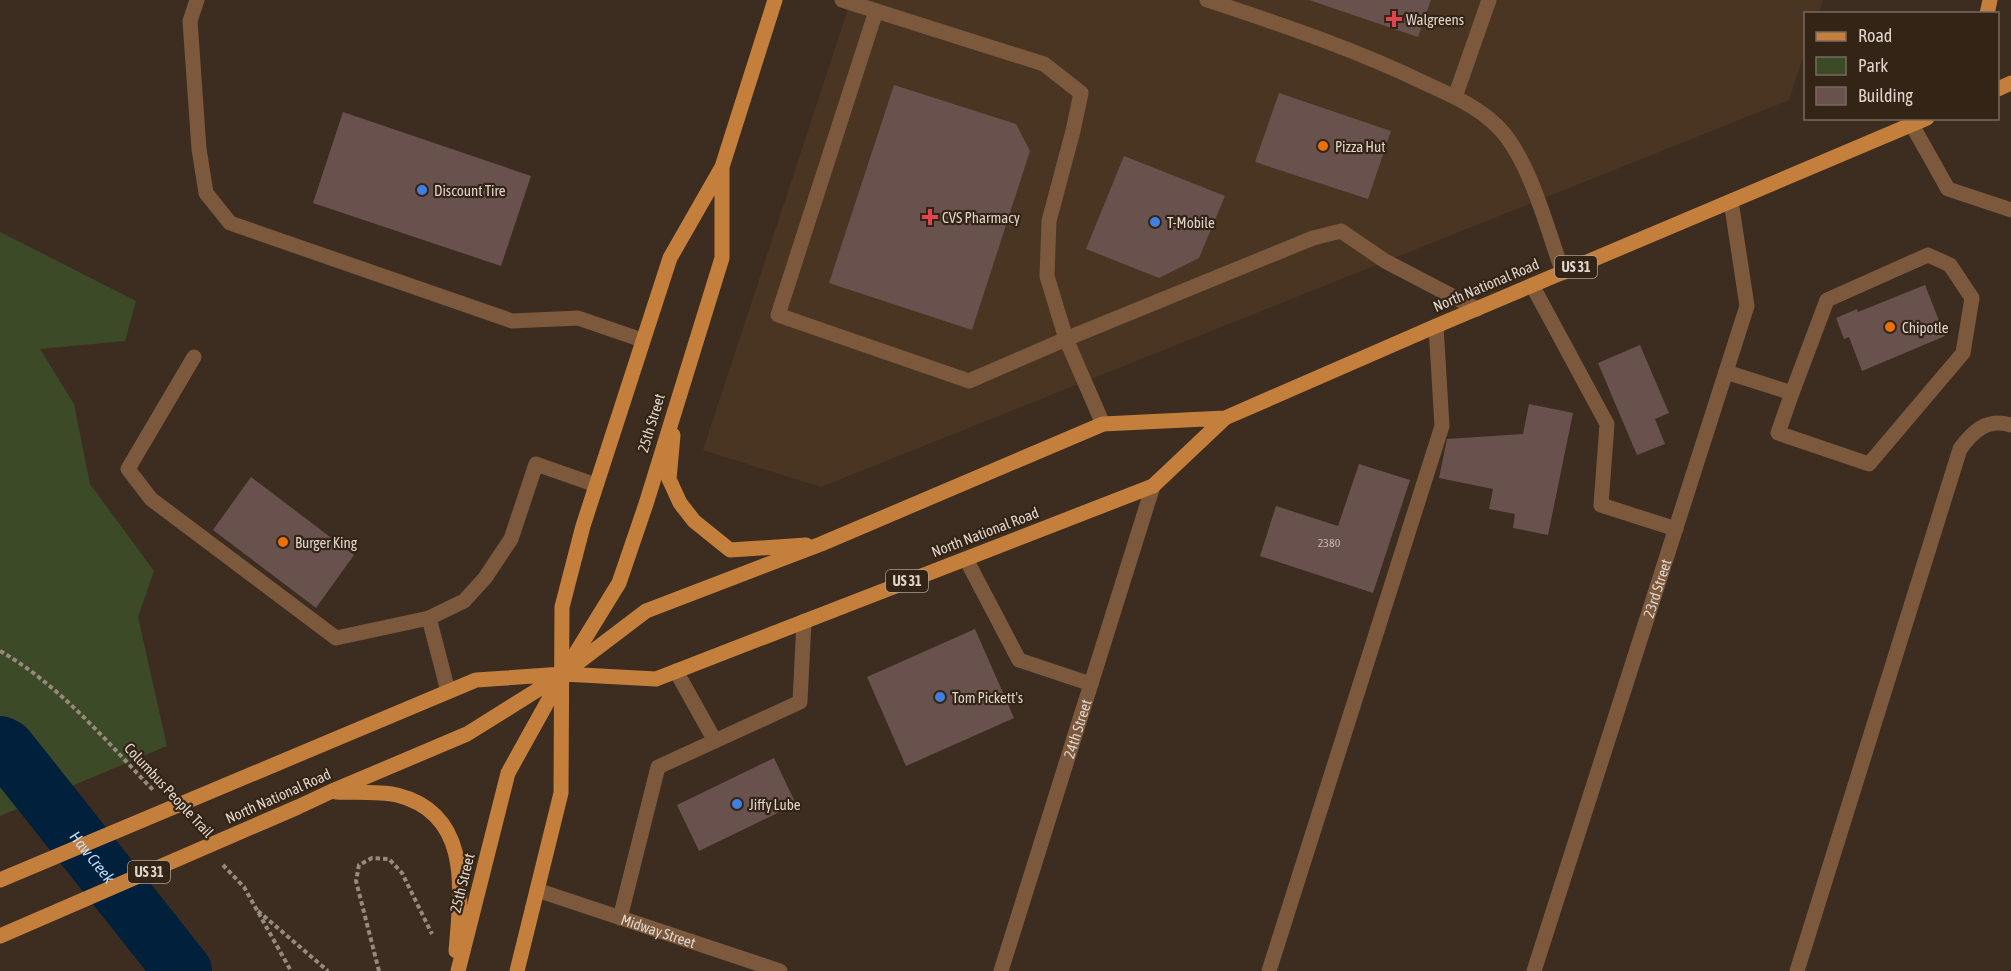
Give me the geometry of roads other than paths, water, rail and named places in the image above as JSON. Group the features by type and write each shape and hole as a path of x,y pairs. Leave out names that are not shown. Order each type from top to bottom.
{"main road":[{"name":"25th Street","path":"517,971 561,793 562,607 583,526 670,258 722,167 775,0"},
{"name":"North National Road","path":"0,880 476,680 563,674 656,679 1153,486 1226,418 1915,122"},
{"name":"25th Street","path":"456,971 508,773 563,674 618,583 646,504 722,258 722,167"},
{"path":"676,401 669,479 680,503 694,521 730,550 821,544"},
{"name":"North National Road","path":"0,936 467,734 563,674 646,611 821,544 1103,424 1226,418"},
{"path":"330,792 396,795 424,806 439,819 451,837 459,875 456,971"}],"street":[{"path":"197,0 190,21 199,149 206,193 230,224 512,321 578,318 642,340"},
{"path":"842,0 1044,64 1081,93 1049,221 1047,276 1066,339 1103,424"},
{"path":"1208,0 1307,32 1411,76 1463,101 1498,127 1521,159 1563,273"},
{"path":"1455,97 1489,0"},
{"path":"876,10 778,315 969,381 1313,238 1341,231 1385,261 1477,309"},
{"path":"1915,122 1948,189 2011,210"},
{"name":"23rd Street","path":"1534,971 1748,306 1731,201"},
{"path":"1928,255 1950,265 1972,298 1963,353 1869,464 1779,433 1792,393 1827,300 1928,255"},
{"path":"1532,285 1606,424 1601,505 1676,529"},
{"path":"1269,971 1442,426 1436,326"},
{"path":"194,357 128,470 151,499 336,638 429,618 464,601 485,578 511,540 536,464 596,485"},
{"path":"1726,372 1792,393"},
{"path":"1797,971 1960,449 1971,433 1985,425 2011,425"},
{"name":"24th Street","path":"1001,971 1153,486"},
{"path":"966,559 1019,660 1091,684"},
{"path":"429,618 448,691"},
{"path":"620,918 658,767 800,702 804,621"},
{"path":"676,671 715,741"},
{"name":"Midway Street","path":"537,890 780,971"}],"waterway":[{"name":"Haw Creek","path":"0,745 6,748 183,971"}],"place":[{"name":"Walgreens","path":"1394,19"},
{"name":"Pizza Hut","path":"1323,146"},
{"name":"Discount Tire","path":"422,190"},
{"name":"CVS Pharmacy","path":"930,217"},
{"name":"T-Mobile","path":"1155,222"},
{"name":"Chipotle","path":"1890,327"},
{"name":"Burger King","path":"283,542"},
{"name":"Tom Pickett's","path":"940,697"},
{"name":"Jiffy Lube","path":"737,804"}]}
